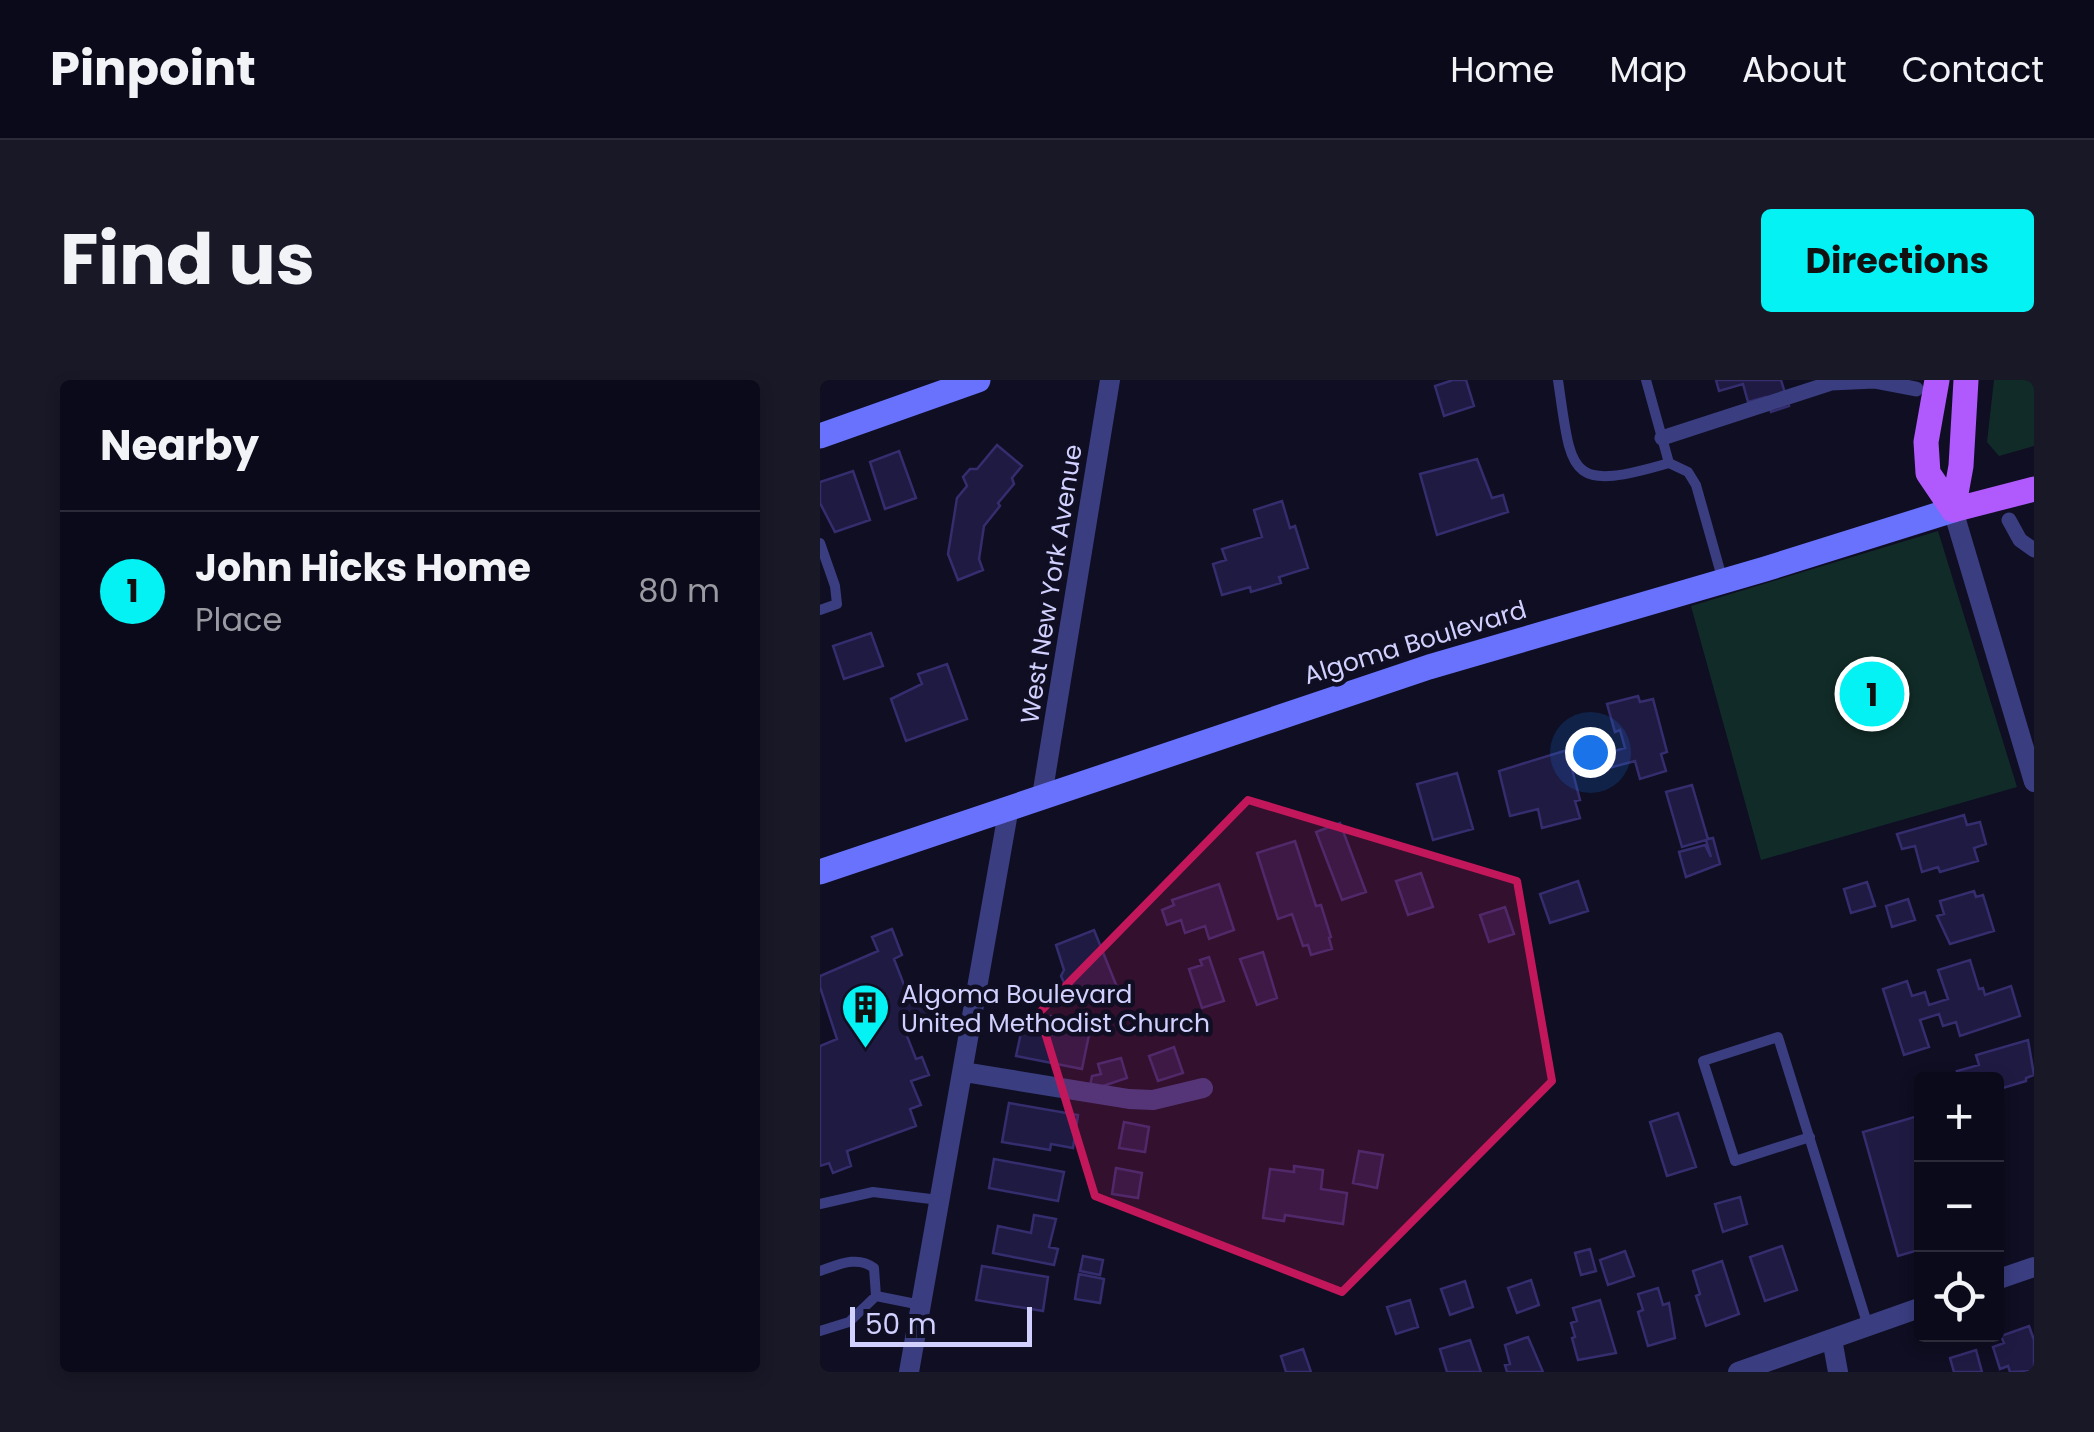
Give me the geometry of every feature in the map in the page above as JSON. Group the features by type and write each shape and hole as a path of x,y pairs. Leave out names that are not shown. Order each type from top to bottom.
{"main road":[{"path":"1954,510 1966,380"},
{"path":"820,436 967,382"},
{"path":"1926,384 1928,473 1954,510"},
{"name":"Algoma Boulevard","path":"820,872 1429,666 2034,489"}],"street":[{"name":"West New York Avenue","path":"1042,796 1110,380"},
{"path":"1662,438 1831,383 1926,384"},
{"path":"1954,510 2034,782"},
{"path":"2009,520 2020,540 2034,550"},
{"path":"908,1372 1009,807"},
{"path":"964,1072 1129,1099 1153,1100 1202,1088"},
{"path":"2004,1277 2034,1267"},
{"path":"1738,1372 1914,1310"},
{"path":"1832,1338 1838,1372"}],"lane":[{"path":"1558,380 1572,459 1581,470 1611,478 1669,463 1688,472 1696,484 1722,581"},
{"path":"1646,380 1669,463"},
{"path":"820,543 835,586 836,604 820,610"},
{"path":"1810,1137 1736,1161 1702,1061 1778,1037 1810,1137 1868,1326"},
{"path":"820,1204 873,1192 940,1200"},
{"path":"820,1272 865,1261 874,1268 876,1296 850,1322 820,1331"},
{"path":"876,1296 921,1305"}],"highlighted area":[{"path":"1248,800 1517,881 1552,1081 1342,1292 1095,1196 1039,1013"}],"green space":[{"path":"1994,380 2034,380 2034,446 1999,456 1987,442"},
{"path":"1938,531 2017,787 1761,860 1691,606"}],"building":[{"path":"1466,380 1474,406 1444,416 1435,386"},
{"path":"1716,380 1781,380 1789,406 1771,412 1766,397 1748,402 1743,384 1719,391"},
{"path":"997,445 1022,466 984,526 979,559 983,570 958,580 948,554 957,498 967,486 963,477 970,469 977,469"},
{"path":"899,451 916,498 885,509 870,462"},
{"path":"1477,459 1492,498 1503,495 1508,512 1437,535 1420,474"},
{"path":"853,471 870,520 835,532 820,503 820,482"},
{"path":"1282,501 1290,528 1295,526 1308,568 1279,577 1281,583 1222,595 1213,564 1226,560 1222,549 1262,537 1254,510"},
{"path":"871,633 883,666 844,679 833,646"},
{"path":"947,664 967,719 906,741 891,699 922,684 918,674"},
{"path":"1638,696 1640,702 1653,699 1667,752 1661,754 1666,771 1640,779 1635,761 1605,769 1601,755 1625,748 1620,730 1615,732 1607,704"},
{"path":"1567,750 1580,800 1575,801 1580,818 1542,828 1538,809 1510,816 1499,771"},
{"path":"1457,773 1473,829 1433,840 1417,784"},
{"path":"1692,785 1720,864 1686,877 1679,852 1705,845 1711,857 1706,840 1682,847 1666,792"},
{"path":"1964,815 1967,825 1980,822 1986,844 1974,848 1978,861 1940,872 1938,867 1922,872 1915,846 1902,849 1897,834"},
{"path":"1340,823 1366,892 1342,900 1316,832"},
{"path":"1295,841 1316,906 1321,905 1331,937 1332,949 1311,955 1308,945 1303,946 1292,914 1278,919 1257,853"},
{"path":"1421,873 1433,907 1408,915 1396,881"},
{"path":"1578,881 1588,911 1550,923 1540,894"},
{"path":"1867,882 1875,906 1851,913 1844,889"},
{"path":"1219,884 1234,930 1209,939 1205,926 1185,933 1181,920 1167,925 1162,910 1174,905 1172,900"},
{"path":"1974,891 1976,897 1983,895 1994,931 1950,944 1937,916 1944,914 1940,901"},
{"path":"1908,899 1915,920 1892,927 1886,906"},
{"path":"1505,907 1514,934 1489,942 1480,915"},
{"name":"Algoma Boulevard United Methodist Church","path":"892,929 902,955 894,959 911,1003 924,998 932,1021 905,1031 916,1059 922,1057 929,1075 911,1081 921,1105 910,1109 916,1126 847,1151 851,1166 833,1173 829,1163 820,1166 820,1046 837,1039 820,976 878,951 872,937"},
{"path":"1094,930 1117,987 1078,1001 1073,987 1065,985 1061,976 1064,970 1056,945"},
{"path":"1263,952 1277,998 1257,1005 1240,959"},
{"path":"1209,957 1224,1001 1202,1008 1189,969 1202,965 1200,960"},
{"path":"1970,960 1979,989 1983,988 1985,995 2011,986 2020,1016 1960,1036 1956,1022 1943,1026 1939,1014 1920,1020 1929,1047 1904,1055 1883,989 1907,981 1912,996 1925,992 1929,1005 1948,999 1938,970"},
{"path":"1051,1016 1071,1020 1069,1026 1090,1030 1082,1069 1016,1056 1022,1028 1031,1030 1033,1019 1050,1022"},
{"path":"2028,1040 2034,1075 2004,1088 2004,1072 1957,1072 1979,1065 1976,1055"},
{"path":"1174,1047 1183,1073 1158,1081 1149,1056"},
{"path":"1121,1058 1127,1078 1100,1087 1090,1086 1092,1076 1101,1074 1098,1064"},
{"path":"1009,1103 1078,1115 1073,1148 1051,1144 1050,1150 1002,1142"},
{"path":"1678,1113 1696,1167 1667,1176 1650,1122"},
{"path":"1914,1117 1914,1251 1898,1256 1863,1132"},
{"path":"1124,1122 1149,1127 1145,1152 1119,1148"},
{"path":"1359,1151 1383,1155 1377,1188 1353,1183"},
{"path":"994,1159 1064,1172 1058,1201 989,1188"},
{"path":"1294,1166 1323,1170 1321,1189 1347,1193 1343,1224 1285,1215 1284,1221 1263,1218 1270,1169 1294,1172"},
{"path":"1116,1168 1142,1173 1138,1198 1112,1194"},
{"path":"1740,1197 1747,1224 1723,1232 1715,1204"},
{"path":"1034,1215 1056,1219 1049,1247 1058,1249 1054,1265 993,1253 998,1226 1031,1233"},
{"path":"1782,1246 1797,1290 1765,1301 1750,1257"},
{"path":"1590,1249 1596,1271 1581,1275 1575,1253"},
{"path":"1625,1251 1634,1276 1608,1285 1600,1260"},
{"path":"1083,1256 1103,1260 1100,1275 1080,1271"},
{"path":"1722,1261 1739,1314 1706,1326 1693,1271"},
{"path":"982,1266 1048,1277 1043,1311 976,1300"},
{"path":"1079,1274 1104,1279 1100,1303 1075,1299"},
{"path":"1531,1280 1539,1305 1517,1313 1508,1288"},
{"path":"1465,1281 1473,1307 1450,1315 1441,1289"},
{"path":"1658,1288 1663,1305 1669,1303 1675,1338 1648,1346 1638,1312 1643,1310 1638,1294"},
{"path":"1410,1300 1418,1327 1396,1334 1387,1307"},
{"path":"1600,1300 1616,1353 1578,1360 1572,1338 1575,1337 1571,1323 1577,1321 1573,1308"},
{"path":"2029,1326 2034,1340 2034,1371 2010,1372 2008,1366 2000,1369 1993,1347 2004,1343 2004,1335"},
{"path":"1528,1337 1543,1372 1507,1372 1505,1365 1510,1364 1505,1345"},
{"path":"1470,1340 1481,1372 1447,1372 1440,1349"},
{"path":"1303,1349 1311,1372 1286,1372 1281,1356"},
{"path":"1976,1350 1982,1372 1954,1372 1950,1358"}],"place":[{"name":"John Hicks Home","path":"1872,694"},
{"name":"Algoma Boulevard United Methodist Church","path":"866,1050"}]}
